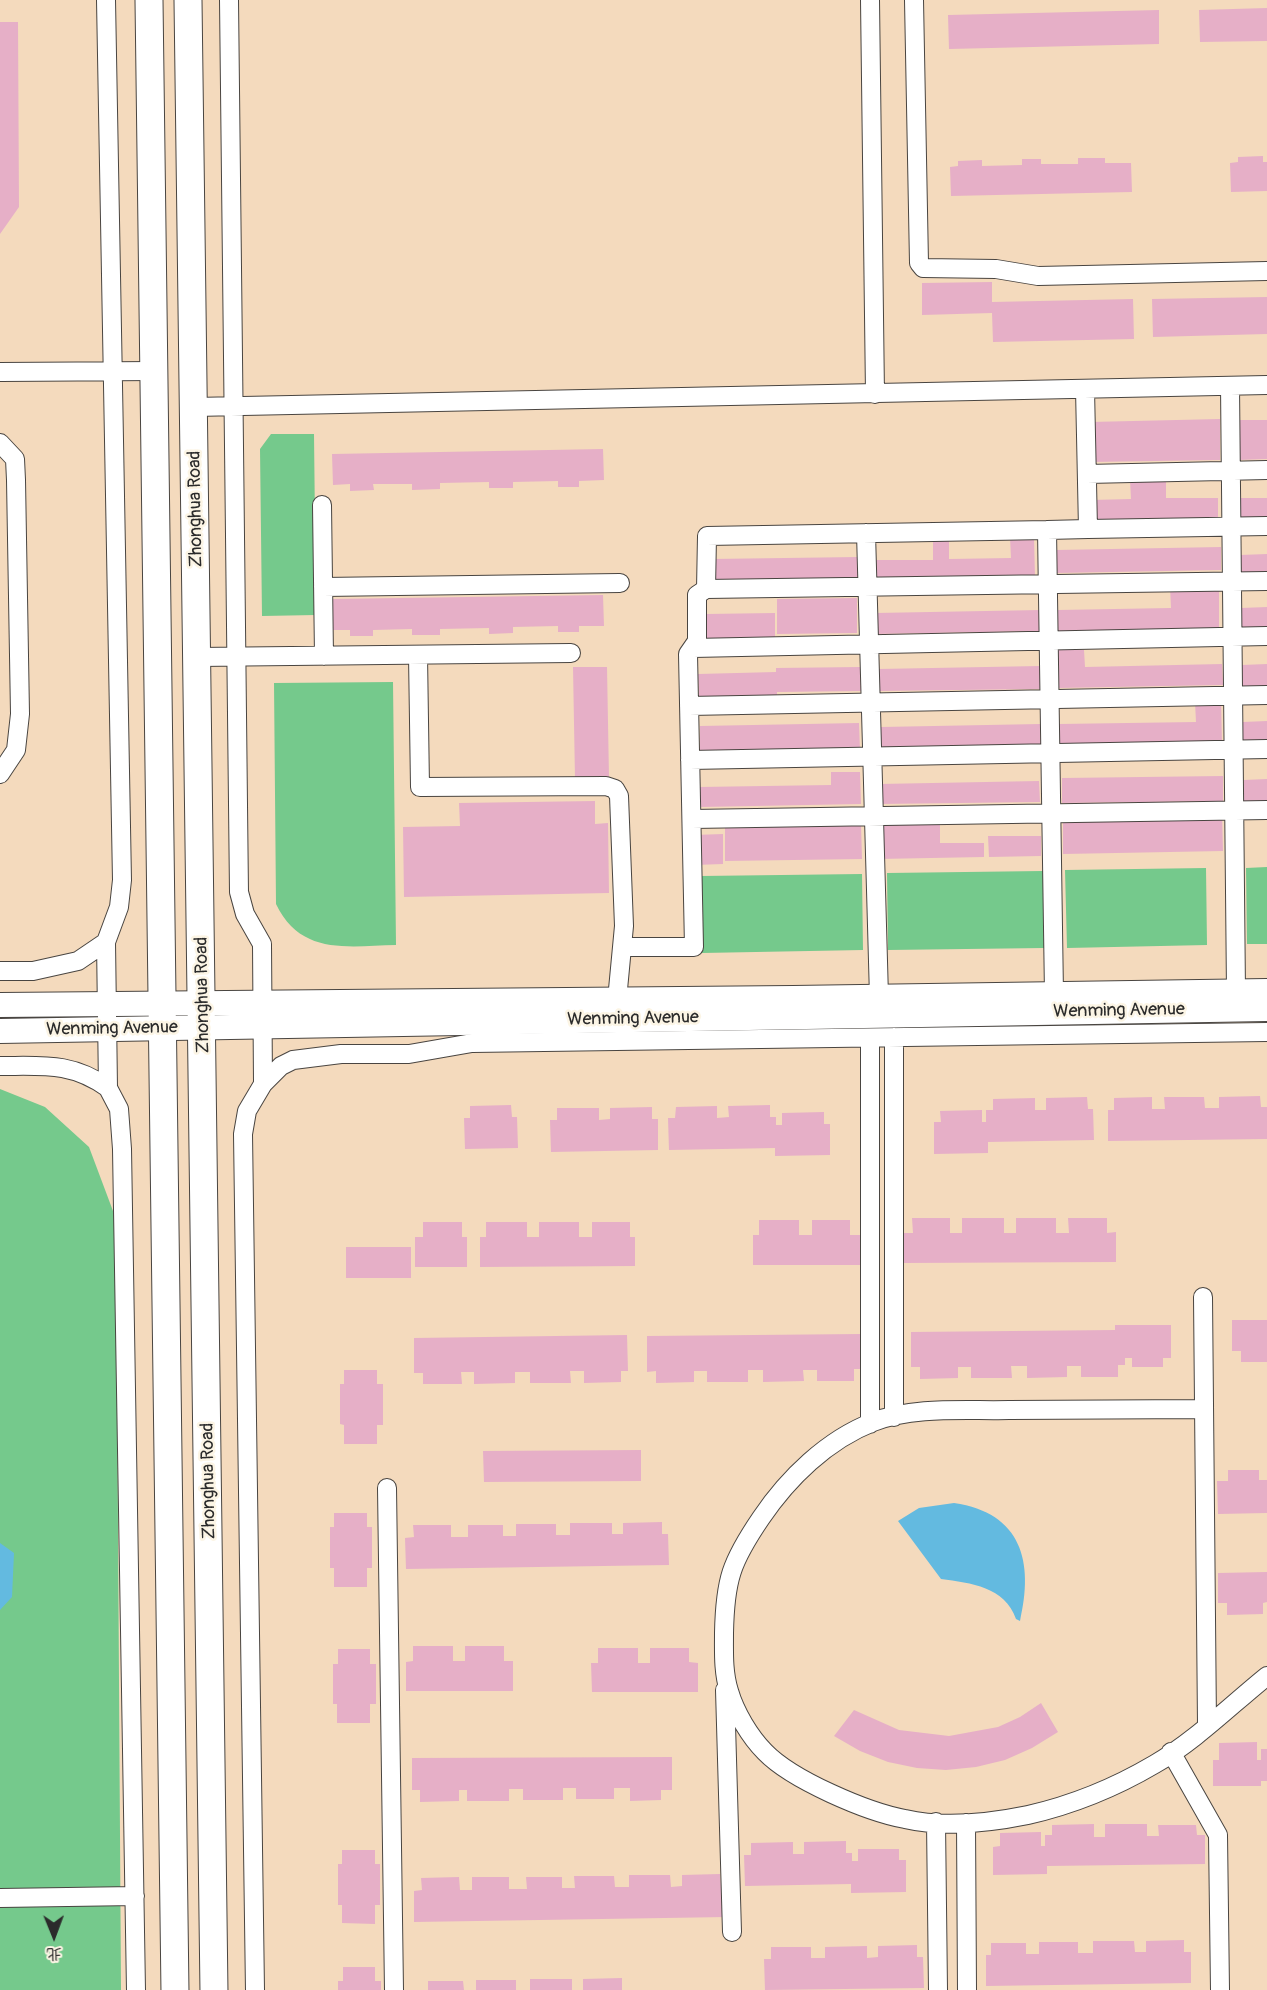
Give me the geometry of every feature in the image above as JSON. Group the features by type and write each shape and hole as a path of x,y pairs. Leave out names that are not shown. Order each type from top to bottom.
{"highway":[{"path":"149,0 175,1990"},
{"name":"Zhonghua Road","path":"188,0 214,1990"}],"main road":[{"name":"Wenming Avenue","path":"0,1031 107,1029 164,1016 203,1015 263,1002 617,1000 1267,991"},
{"name":"Wenming Avenue","path":"0,1005 107,1004 164,1016"},
{"name":"Wenming Avenue","path":"203,1015 263,1026 1267,1009"}],"street":[{"path":"106,0 122,880 119,907 106,942 107,1029 108,1088 118,1109 122,1149 136,1990"},
{"path":"228,0 239,892 244,914 262,944 263,1084"},
{"path":"870,0 875,394"},
{"path":"914,0 919,263 923,268 996,269 1038,276 1267,272"},
{"path":"0,372 155,371"},
{"path":"194,407 1267,385"},
{"path":"1230,386 1236,991"},
{"path":"1085,389 1088,529"},
{"path":"0,443 15,459 20,714 16,750 0,774"},
{"path":"1087,474 1267,470"},
{"path":"322,505 324,656"},
{"path":"706,589 707,536 1267,526"},
{"path":"1047,530 1054,994"},
{"path":"866,533 879,997"},
{"path":"622,947 694,946 688,654 697,641 697,595 706,589 1267,581"},
{"path":"323,587 620,583"},
{"path":"693,648 1267,636"},
{"path":"198,657 571,653"},
{"path":"418,655 420,786 606,786 615,789 619,796 624,926 617,1000"},
{"path":"689,706 1267,695"},
{"path":"690,760 1267,749"},
{"path":"692,819 1267,810"},
{"path":"0,971 33,971 78,961 106,942"},
{"path":"255,1990 243,1134 247,1111 263,1084 280,1066 293,1060 341,1054 409,1054 472,1044 1267,1032"},
{"path":"894,1037 894,1417"},
{"path":"870,1038 870,1424"},
{"path":"0,1066 66,1067 90,1074 108,1088"},
{"path":"1203,1297 1207,1725"},
{"path":"732,1932 724,1661 726,1584 754,1528 777,1494 804,1466 846,1436 870,1424 894,1417 942,1411 1204,1409"},
{"path":"387,1488 394,1990"},
{"path":"724,1661 729,1693 747,1729 765,1753 798,1776 868,1809 907,1820 966,1823 1027,1815 1066,1805 1109,1787 1156,1764 1267,1676"},
{"path":"1171,1752 1218,1835 1220,1990"},
{"path":"936,1822 938,1990"},
{"path":"966,1823 967,1990"},
{"path":"0,1898 135,1896"}],"green space":[{"path":"271,434 314,434 316,615 262,616 260,449"},
{"path":"393,682 396,945 344,946 312,940 286,921 276,904 274,683"},
{"path":"1267,867 1267,944 1247,944 1246,868"},
{"path":"1206,868 1207,945 1067,948 1065,870"},
{"path":"1043,871 1044,948 888,950 887,873"},
{"path":"862,874 863,950 702,953 701,876"},
{"path":"0,1089 45,1107 89,1147 116,1219 121,1990 0,1990"}],"water":[{"path":"954,1503 995,1517 1008,1529 1018,1544 1025,1579 1020,1621 1016,1619 1004,1600 986,1588 941,1579 898,1521 919,1508"},
{"path":"0,1543 14,1553 12,1597 0,1610"}],"building":[{"path":"1267,8 1267,41 1200,42 1199,10"},
{"path":"1159,10 1159,44 949,49 948,15"},
{"path":"0,22 18,22 19,207 0,234"},
{"path":"1263,156 1263,162 1267,162 1267,191 1231,192 1230,163 1238,162 1238,157"},
{"path":"1078,158 1105,158 1105,163 1131,163 1132,192 951,196 950,167 958,166 958,161 982,160 982,166 1022,165 1022,159 1041,159 1041,164 1078,164"},
{"path":"992,282 992,302 1133,299 1134,339 993,342 992,313 922,315 922,283"},
{"path":"1267,297 1267,334 1153,337 1152,299"},
{"path":"1220,419 1220,460 1090,462 1090,422"},
{"path":"1237,420 1267,420 1267,459 1238,460"},
{"path":"603,449 604,480 579,481 579,487 558,487 558,481 513,482 513,488 489,488 489,482 440,483 440,489 412,490 412,484 373,484 374,490 350,491 350,484 333,485 332,454"},
{"path":"1166,478 1166,498 1218,498 1218,521 1091,523 1091,500 1131,499 1130,479"},
{"path":"1239,498 1267,498 1267,523 1240,523"},
{"path":"1010,537 1034,537 1035,578 875,581 875,560 933,560 933,538 949,538 949,559 1011,558"},
{"path":"1221,547 1221,570 1057,573 1056,550"},
{"path":"1267,554 1267,575 1241,575 1240,555"},
{"path":"858,557 858,580 711,583 711,559"},
{"path":"1219,585 1219,630 1058,633 1058,610 1171,608 1170,586"},
{"path":"603,595 604,626 579,626 579,632 558,632 558,626 513,627 513,633 489,634 489,628 440,629 440,635 412,635 412,629 373,630 373,636 350,636 350,630 333,630 332,599"},
{"path":"857,598 857,633 777,634 777,599"},
{"path":"1267,607 1267,629 1241,630 1241,608"},
{"path":"1041,610 1041,631 875,634 875,613"},
{"path":"775,613 775,640 706,641 706,614"},
{"path":"1057,650 1084,650 1085,667 1222,664 1223,685 1057,688"},
{"path":"1267,664 1267,687 1242,687 1242,665"},
{"path":"1040,666 1040,689 878,691 878,669"},
{"path":"573,667 607,667 609,778 575,779"},
{"path":"860,667 861,691 777,692 777,698 699,699 698,674 776,672 776,668"},
{"path":"1221,701 1222,744 1059,747 1059,724 1196,722 1195,702"},
{"path":"1267,721 1267,744 1243,744 1243,722"},
{"path":"859,723 860,750 700,753 700,726"},
{"path":"1040,724 1041,745 881,748 881,727"},
{"path":"831,772 860,772 861,804 700,807 699,787 831,785"},
{"path":"1223,776 1223,801 1062,803 1062,778"},
{"path":"1267,779 1267,803 1244,803 1244,780"},
{"path":"1039,781 1040,802 879,804 879,784"},
{"path":"595,801 595,824 608,823 609,893 404,897 403,827 460,826 459,803"},
{"path":"1222,813 1223,851 1063,854 1063,816"},
{"path":"940,818 940,843 984,843 984,857 878,859 878,819"},
{"path":"861,824 862,859 725,861 725,826"},
{"path":"723,834 723,864 695,865 694,835"},
{"path":"988,836 1041,836 1041,856 989,857"},
{"path":"1260,1096 1261,1107 1267,1107 1267,1139 1108,1141 1108,1110 1114,1110 1114,1098 1152,1097 1152,1109 1165,1109 1164,1097 1204,1097 1205,1108 1219,1108 1219,1097"},
{"path":"1087,1097 1088,1109 1093,1109 1094,1140 988,1142 988,1153 934,1154 934,1122 941,1122 940,1111 982,1110 982,1122 986,1122 986,1110 993,1110 993,1099 1035,1098 1035,1110 1046,1110 1046,1098"},
{"path":"511,1105 512,1117 517,1117 518,1148 465,1149 464,1118 470,1118 470,1106"},
{"path":"770,1105 770,1117 776,1117 776,1125 782,1125 782,1113 824,1112 824,1124 830,1124 830,1155 775,1156 775,1148 669,1150 668,1118 675,1118 676,1107 717,1106 717,1118 729,1117 728,1106"},
{"path":"652,1107 652,1119 658,1119 658,1150 551,1152 550,1120 557,1120 557,1108 599,1108 599,1120 610,1119 610,1108"},
{"path":"912,1218 950,1218 950,1233 962,1233 962,1218 1004,1218 1004,1233 1016,1233 1016,1218 1056,1218 1056,1233 1069,1233 1068,1218 1107,1218 1107,1233 1116,1232 1116,1262 903,1263 903,1233 913,1233"},
{"path":"759,1220 799,1220 799,1235 812,1235 812,1220 850,1220 850,1235 860,1235 860,1265 753,1265 753,1235 759,1235"},
{"path":"423,1222 462,1222 462,1237 467,1237 467,1267 415,1267 415,1237 423,1237"},
{"path":"486,1222 527,1222 527,1237 539,1237 539,1222 579,1222 579,1237 592,1237 592,1222 630,1222 630,1237 635,1237 635,1266 480,1267 480,1237 486,1237"},
{"path":"346,1247 411,1247 411,1278 346,1278"},
{"path":"1232,1320 1267,1320 1267,1362 1241,1362 1241,1351 1232,1351"},
{"path":"1115,1325 1171,1325 1171,1358 1163,1358 1163,1367 1132,1367 1132,1358 1125,1358 1125,1365 1118,1365 1118,1377 1081,1377 1081,1366 1067,1366 1067,1377 1027,1378 1027,1366 1011,1366 1012,1378 971,1378 971,1367 958,1367 958,1378 920,1379 920,1367 911,1367 911,1332 1115,1330"},
{"path":"861,1334 861,1369 854,1369 854,1381 817,1381 817,1370 803,1370 804,1381 763,1382 763,1370 748,1370 748,1382 707,1382 707,1371 694,1371 694,1382 656,1383 656,1371 647,1372 647,1336"},
{"path":"627,1335 628,1371 621,1371 621,1382 584,1383 584,1371 570,1371 571,1383 530,1383 530,1372 515,1372 515,1383 474,1384 474,1372 461,1372 462,1384 423,1384 423,1373 414,1373 414,1338"},
{"path":"344,1370 377,1370 377,1384 383,1384 383,1425 377,1425 377,1444 344,1444 344,1425 340,1424 340,1384 344,1384"},
{"path":"641,1450 641,1481 484,1482 483,1451"},
{"path":"1228,1470 1259,1470 1259,1480 1267,1480 1267,1513 1218,1514 1217,1481 1228,1481"},
{"path":"334,1513 367,1513 367,1527 372,1527 372,1568 367,1568 367,1587 334,1587 334,1568 330,1568 330,1527 334,1527"},
{"path":"662,1522 662,1534 668,1534 669,1565 406,1569 405,1538 414,1537 413,1525 451,1525 451,1537 468,1537 468,1525 503,1525 503,1536 516,1536 516,1524 556,1524 556,1535 570,1535 570,1523 612,1523 612,1534 623,1534 623,1523"},
{"path":"1267,1572 1267,1602 1263,1603 1263,1614 1227,1615 1227,1603 1218,1603 1218,1573"},
{"path":"413,1646 453,1646 453,1661 465,1661 465,1646 504,1646 504,1661 513,1661 513,1691 406,1691 406,1662 413,1661"},
{"path":"598,1648 638,1648 638,1663 650,1663 650,1648 689,1648 689,1662 698,1663 698,1692 592,1692 591,1663 598,1663"},
{"path":"338,1649 370,1649 370,1664 376,1664 376,1704 370,1704 370,1723 337,1723 337,1704 333,1704 333,1664 338,1664"},
{"path":"1041,1703 1058,1732 1032,1748 1005,1760 976,1767 946,1770 917,1768 888,1762 860,1751 834,1736 854,1710 899,1730 949,1736 998,1727 1020,1717"},
{"path":"1257,1742 1257,1760 1261,1760 1261,1749 1267,1749 1267,1781 1261,1781 1261,1786 1213,1786 1213,1760 1219,1760 1219,1743"},
{"path":"672,1757 672,1790 661,1790 661,1800 630,1801 630,1788 614,1788 614,1799 576,1799 576,1788 563,1788 563,1800 523,1800 523,1789 509,1789 509,1801 467,1801 467,1790 459,1790 459,1801 420,1802 420,1790 412,1790 412,1758"},
{"path":"1094,1824 1094,1837 1105,1837 1105,1824 1147,1824 1147,1836 1159,1836 1158,1825 1196,1825 1197,1835 1205,1835 1205,1864 1047,1866 1047,1874 993,1875 993,1847 1000,1846 1000,1833 1041,1832 1041,1846 1045,1846 1045,1835 1052,1835 1052,1825"},
{"path":"846,1841 846,1853 852,1853 852,1861 858,1861 858,1849 899,1849 899,1860 906,1860 906,1892 851,1893 851,1884 745,1886 744,1855 751,1855 751,1843 793,1842 793,1854 804,1854 804,1842"},
{"path":"342,1850 375,1850 375,1864 380,1864 380,1905 375,1905 375,1924 342,1923 342,1905 338,1905 338,1864 342,1864"},
{"path":"720,1874 721,1886 727,1886 727,1917 414,1922 414,1891 422,1890 421,1878 459,1877 460,1890 472,1890 472,1877 509,1877 509,1889 527,1889 526,1877 562,1877 562,1888 575,1888 574,1876 614,1876 615,1887 629,1887 629,1875 670,1875 671,1887 682,1886 682,1875"},
{"path":"1184,1940 1184,1952 1191,1952 1191,1983 986,1986 986,1955 991,1955 991,1943 1026,1943 1026,1954 1039,1954 1039,1942 1078,1942 1078,1953 1093,1953 1093,1941 1134,1941 1135,1952 1146,1952 1146,1941"},
{"path":"917,1945 917,1957 923,1957 924,1988 765,1990 764,1959 771,1959 771,1947 811,1947 811,1958 825,1958 825,1947 867,1946 867,1958 878,1957 878,1946"},
{"path":"343,1967 375,1967 375,1981 381,1981 381,1990 338,1990 338,1981 343,1981"},
{"path":"622,1978 622,1990 583,1990 583,1979"},
{"path":"530,1979 572,1979 572,1990 530,1990"},
{"path":"476,1980 516,1980 516,1990 476,1990"},
{"path":"428,1981 463,1981 464,1990 428,1990"}]}
